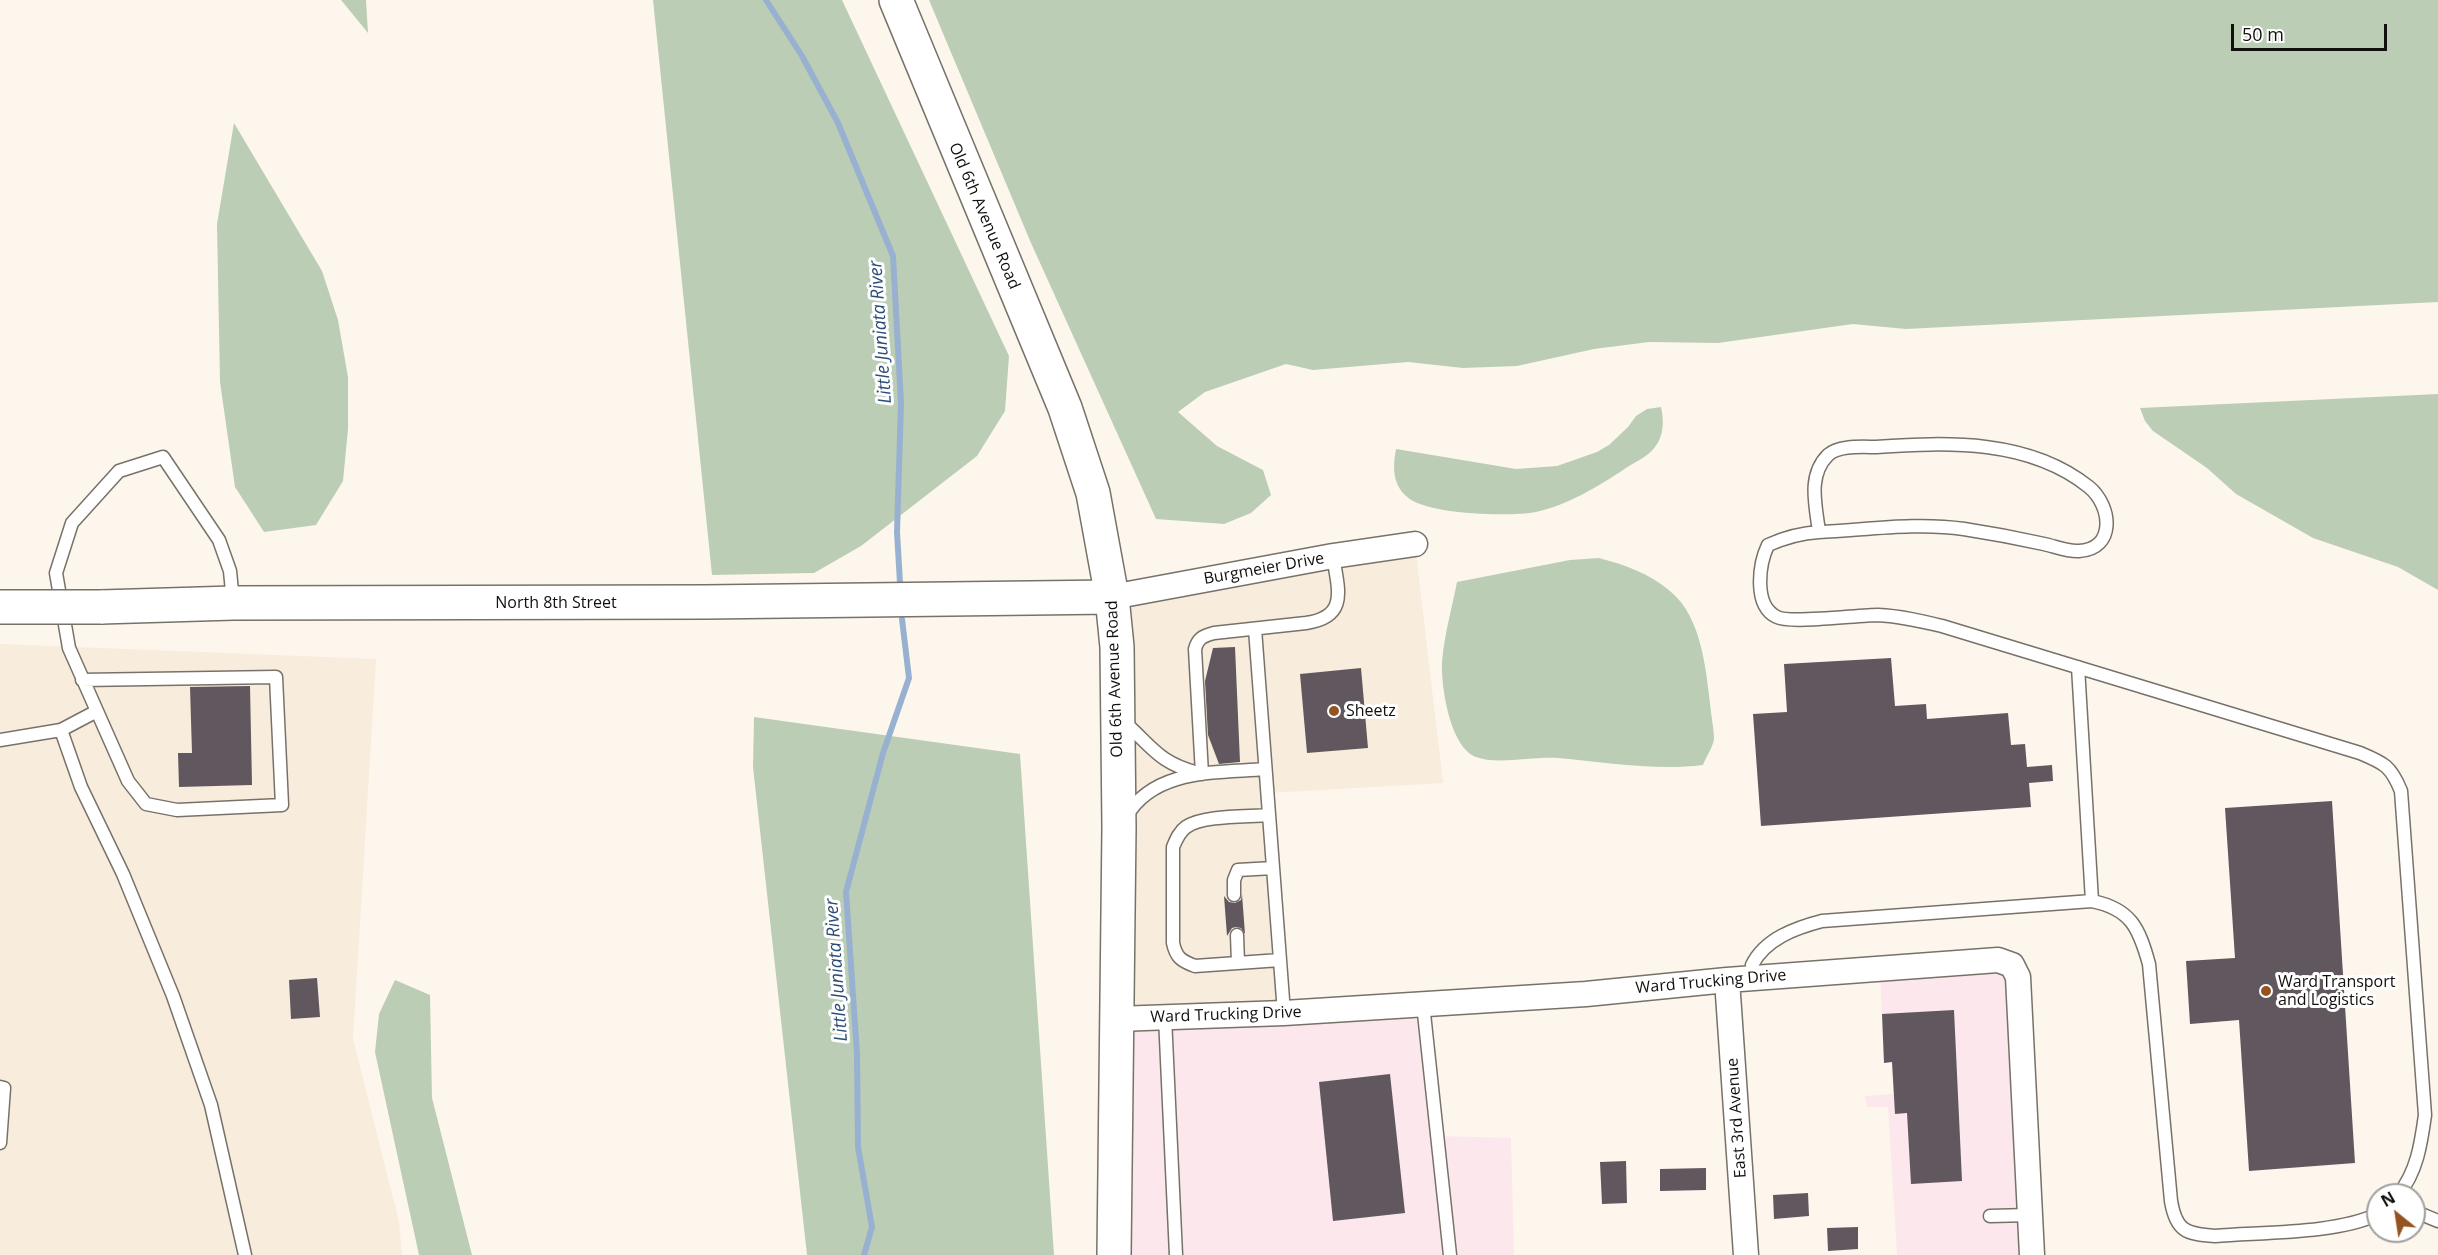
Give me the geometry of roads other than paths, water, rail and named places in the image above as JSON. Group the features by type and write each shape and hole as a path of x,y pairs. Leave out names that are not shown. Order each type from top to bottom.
{"main road":[{"name":"Old 6th Avenue Road","path":"896,0 1065,408 1093,493 1112,597 1117,647 1119,828 1114,1255"},
{"name":"North 8th Street","path":"0,607 233,603 705,602 1112,597"}],"street":[{"name":"Burgmeier Drive","path":"1112,597 1333,556 1416,544"},
{"name":"Ward Trucking Drive","path":"1117,1019 1284,1013 1586,994 1727,980 1998,960 2012,965 2018,977 2032,1255"},
{"name":"East 3rd Avenue","path":"1727,980 1746,1255"}],"lane":[{"path":"1819,532 1814,490 1815,475 1830,453 1845,448 1932,443 1970,444 2032,456 2063,471 2090,488 2101,500 2108,514 2105,534 2096,547 2078,551 2019,539 1937,527 1819,532 1785,538 1768,545 1761,560 1760,588 1766,607 1776,617 1792,620 1878,615 1915,620 2360,753 2380,762 2394,773 2401,791 2425,1115 2416,1162 2408,1183"},
{"path":"82,680 276,677 282,805 177,810 146,804 128,781 82,680 69,648 56,573 72,523 119,471 163,457 219,540 230,572 233,603"},
{"path":"1202,774 1195,649 1198,641 1214,633 1319,621 1329,616 1337,607 1338,590 1333,556"},
{"path":"1255,629 1284,1013"},
{"path":"2078,667 2092,901"},
{"path":"0,740 62,730 97,711"},
{"path":"1118,716 1159,757 1184,769 1202,774"},
{"path":"62,730 81,787 123,874 172,996 207,1094 245,1255"},
{"path":"1119,828 1128,813 1156,788 1177,778 1265,769"},
{"path":"1269,815 1200,822 1185,828 1178,836 1173,847 1173,943 1175,955 1182,961 1195,966 1280,960"},
{"path":"1234,895 1234,880 1238,870 1273,868"},
{"path":"1754,978 1752,965 1763,950 1788,932 1822,921 2092,901 2110,905 2125,914 2136,929 2149,964 2171,1201 2174,1218 2181,1228 2195,1235 2215,1236 2343,1226 2366,1220"},
{"path":"1237,935 1238,963"},
{"path":"1423,1004 1450,1255"},
{"path":"1165,1017 1176,1255"},
{"path":"0,1087 4,1088 0,1143"},
{"path":"1990,1216 2030,1215"}],"waterway":[{"name":"Little Juniata River","path":"766,0 802,56 838,123 893,256 901,403 897,532 900,583"},
{"name":"Little Juniata River","path":"864,1255 872,1227 858,1147 857,1054 846,892 883,753 909,678 902,619"}],"place":[{"name":"Sheetz","path":"1334,711"},
{"name":"Ward Transport and Logistics","path":"2266,991"}]}
